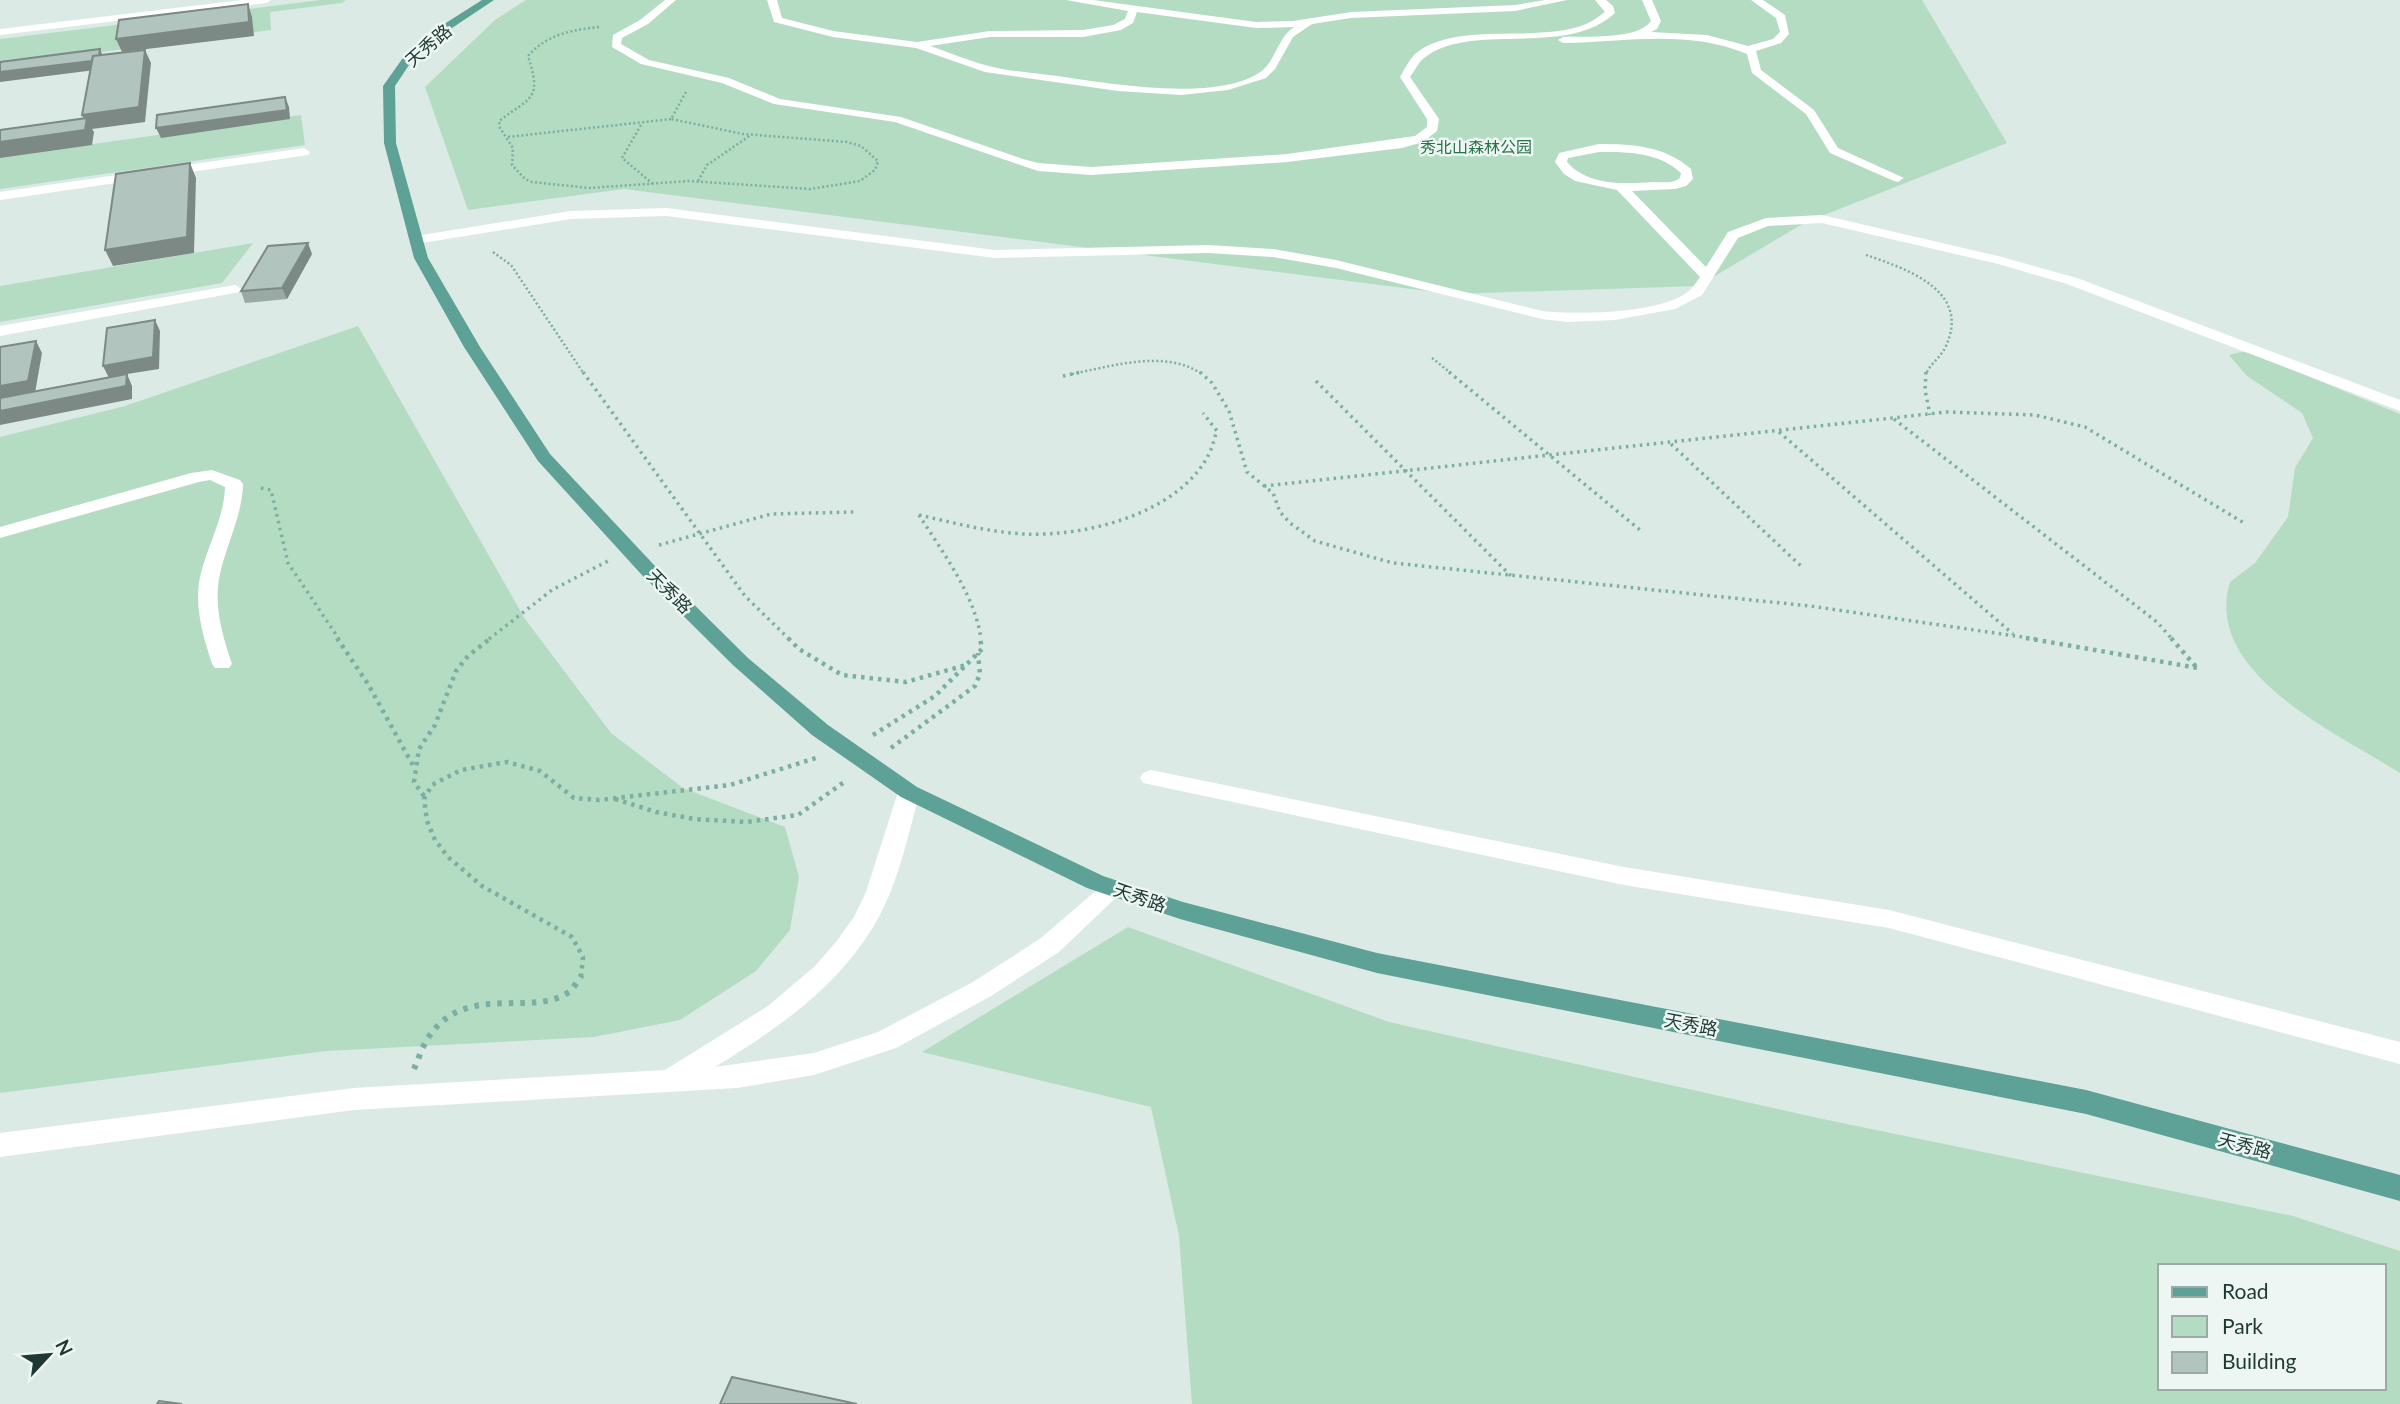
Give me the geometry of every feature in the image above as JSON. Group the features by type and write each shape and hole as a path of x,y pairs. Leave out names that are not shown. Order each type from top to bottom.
{"main road":[{"name":"天秀路","path":"489,0 442,30 409,57 389,86 390,143 421,258 472,347 544,457 648,570 741,662 820,730 909,792 1014,845 1114,888 1180,911 1377,963 2086,1102 2400,1188"}],"street":[{"path":"0,32 266,0"},
{"path":"671,0 618,37 615,43 621,50 645,62 725,80 778,102 897,120 1038,167 1091,171 1136,170 1319,155 1387,147 1419,139 1433,128 1433,120 1405,77 1422,54 1439,45 1569,30 1592,24 1610,13 1608,6 1600,0"},
{"path":"772,0 775,15 782,23 833,34 918,45 997,71 1141,91 1199,92 1242,85 1262,76 1270,69 1289,35 1308,22"},
{"path":"1071,0 1256,25 1360,15 1515,8 1562,0"},
{"path":"1635,37 1653,27 1656,21 1647,0"},
{"path":"1747,50 1777,41 1785,32 1781,17 1756,0"},
{"path":"918,45 988,34 1073,33 1114,29 1129,21 1133,8"},
{"path":"1516,35 1566,40 1635,37 1700,38 1727,42 1752,52 1756,71 1810,113 1835,150 1898,178"},
{"path":"1620,186 1671,186 1683,183 1687,172 1671,160 1636,149 1599,148 1563,156 1561,162 1574,175 1620,186 1707,276"},
{"path":"0,196 304,152"},
{"path":"416,240 564,215 635,211 666,212 995,254 1242,250 1336,264 1542,315 1567,318 1615,316 1670,306 1697,292 1733,235 1744,229 1784,219 1822,219 2002,261 2073,281 2400,406"},
{"path":"0,331 235,289"},
{"path":"0,533 197,477 212,475 234,484 232,509 211,570 207,593 215,643 222,664"},
{"path":"1151,778 1624,876 1889,919 2400,1053"},
{"path":"669,1081 799,999 835,960 863,923 888,867 909,792"},
{"path":"0,1144 354,1099 669,1081 774,1073 814,1064 887,1040 982,989 1050,945 1114,888"}],"path":[{"path":"508,137 671,119 752,135 847,142 861,146 878,161 875,170 860,181 831,187 777,188 698,181 589,188 525,179 512,165 513,148 500,128 499,121 527,101 534,91 537,82 528,56 549,38 571,30 637,26"},
{"path":"671,119 696,73"},
{"path":"641,124 622,158 653,185"},
{"path":"698,181 707,165 752,135"},
{"path":"486,251 498,253 511,265 577,364 745,596 799,649 842,675 906,682 968,664"},
{"path":"1861,253 1922,278 1945,297 1951,323 1945,348 1927,370 1924,384 1930,415"},
{"path":"1432,358 1640,530"},
{"path":"1063,376 1151,363 1188,366 1208,381 1225,404 1240,440 1247,472 1273,493 1280,512 1290,523 1315,541 1393,563 1811,606 2015,636 2198,668 2157,622 1894,419"},
{"path":"1316,381 1512,577"},
{"path":"1263,486 1930,415 1993,411 2064,419 2085,427 2244,523"},
{"path":"864,739 935,696 982,649 978,619 946,557 919,515 965,525 1040,534 1065,532 1143,513 1189,481 1204,464 1214,447 1217,431 1203,414"},
{"path":"1778,432 2015,636"},
{"path":"1670,443 1802,567"},
{"path":"226,480 271,490 288,563 368,684 416,772"},
{"path":"654,547 771,514 854,512"},
{"path":"407,1097 418,1056 431,1031 447,1016 461,1008 502,1001 542,1002 572,989 582,976 583,958 575,940 517,908 455,866 436,841 427,818 424,796 414,782 419,748 435,725 456,670 468,656 563,584 589,568 619,558"},
{"path":"610,798 656,812 728,822 798,815 975,686 980,674 978,653"},
{"path":"424,796 431,784 458,771 500,763 534,766 568,795 582,800 730,785 780,772 829,754"}],"green space":[{"path":"321,0 346,0 342,3 270,12 271,30 0,65 0,39"},
{"name":"秀北山森林公园","path":"526,0 1922,0 2007,143 1804,223 1698,286 1451,294 624,189 468,210 425,87 495,20"},
{"path":"301,115 305,145 0,189 0,157"},
{"path":"253,243 222,283 0,322 0,286"},
{"path":"358,326 525,619 611,733 683,788 785,827 799,877 790,930 756,971 680,1020 594,1037 326,1051 0,1093 0,437 125,406"},
{"path":"2246,351 2400,414 2400,773 2343,740 2281,697 2255,672 2236,645 2227,615 2230,582 2255,563 2288,517 2295,468 2313,438 2302,413 2247,376 2229,355"},
{"path":"1128,927 1389,1022 1818,1118 2293,1216 2400,1251 2400,1404 1192,1404 1179,1236 1151,1107 922,1052"}],"building":[{"path":"248,4 249,22 116,39 119,20"},
{"path":"100,49 99,56 93,56 92,61 0,72 0,62"},
{"path":"145,50 139,107 82,115 93,56"},
{"path":"285,97 287,110 156,128 157,115"},
{"path":"87,118 85,130 0,142 0,130"},
{"path":"190,163 187,237 105,250 116,174"},
{"path":"308,243 282,288 241,291 268,246"},
{"path":"155,320 153,357 103,366 107,328"},
{"path":"36,341 28,381 0,386 0,347"},
{"path":"127,374 126,386 0,411 0,398"},
{"path":"732,1377 857,1404 720,1404"},
{"path":"159,1401 182,1404 157,1404"}]}
